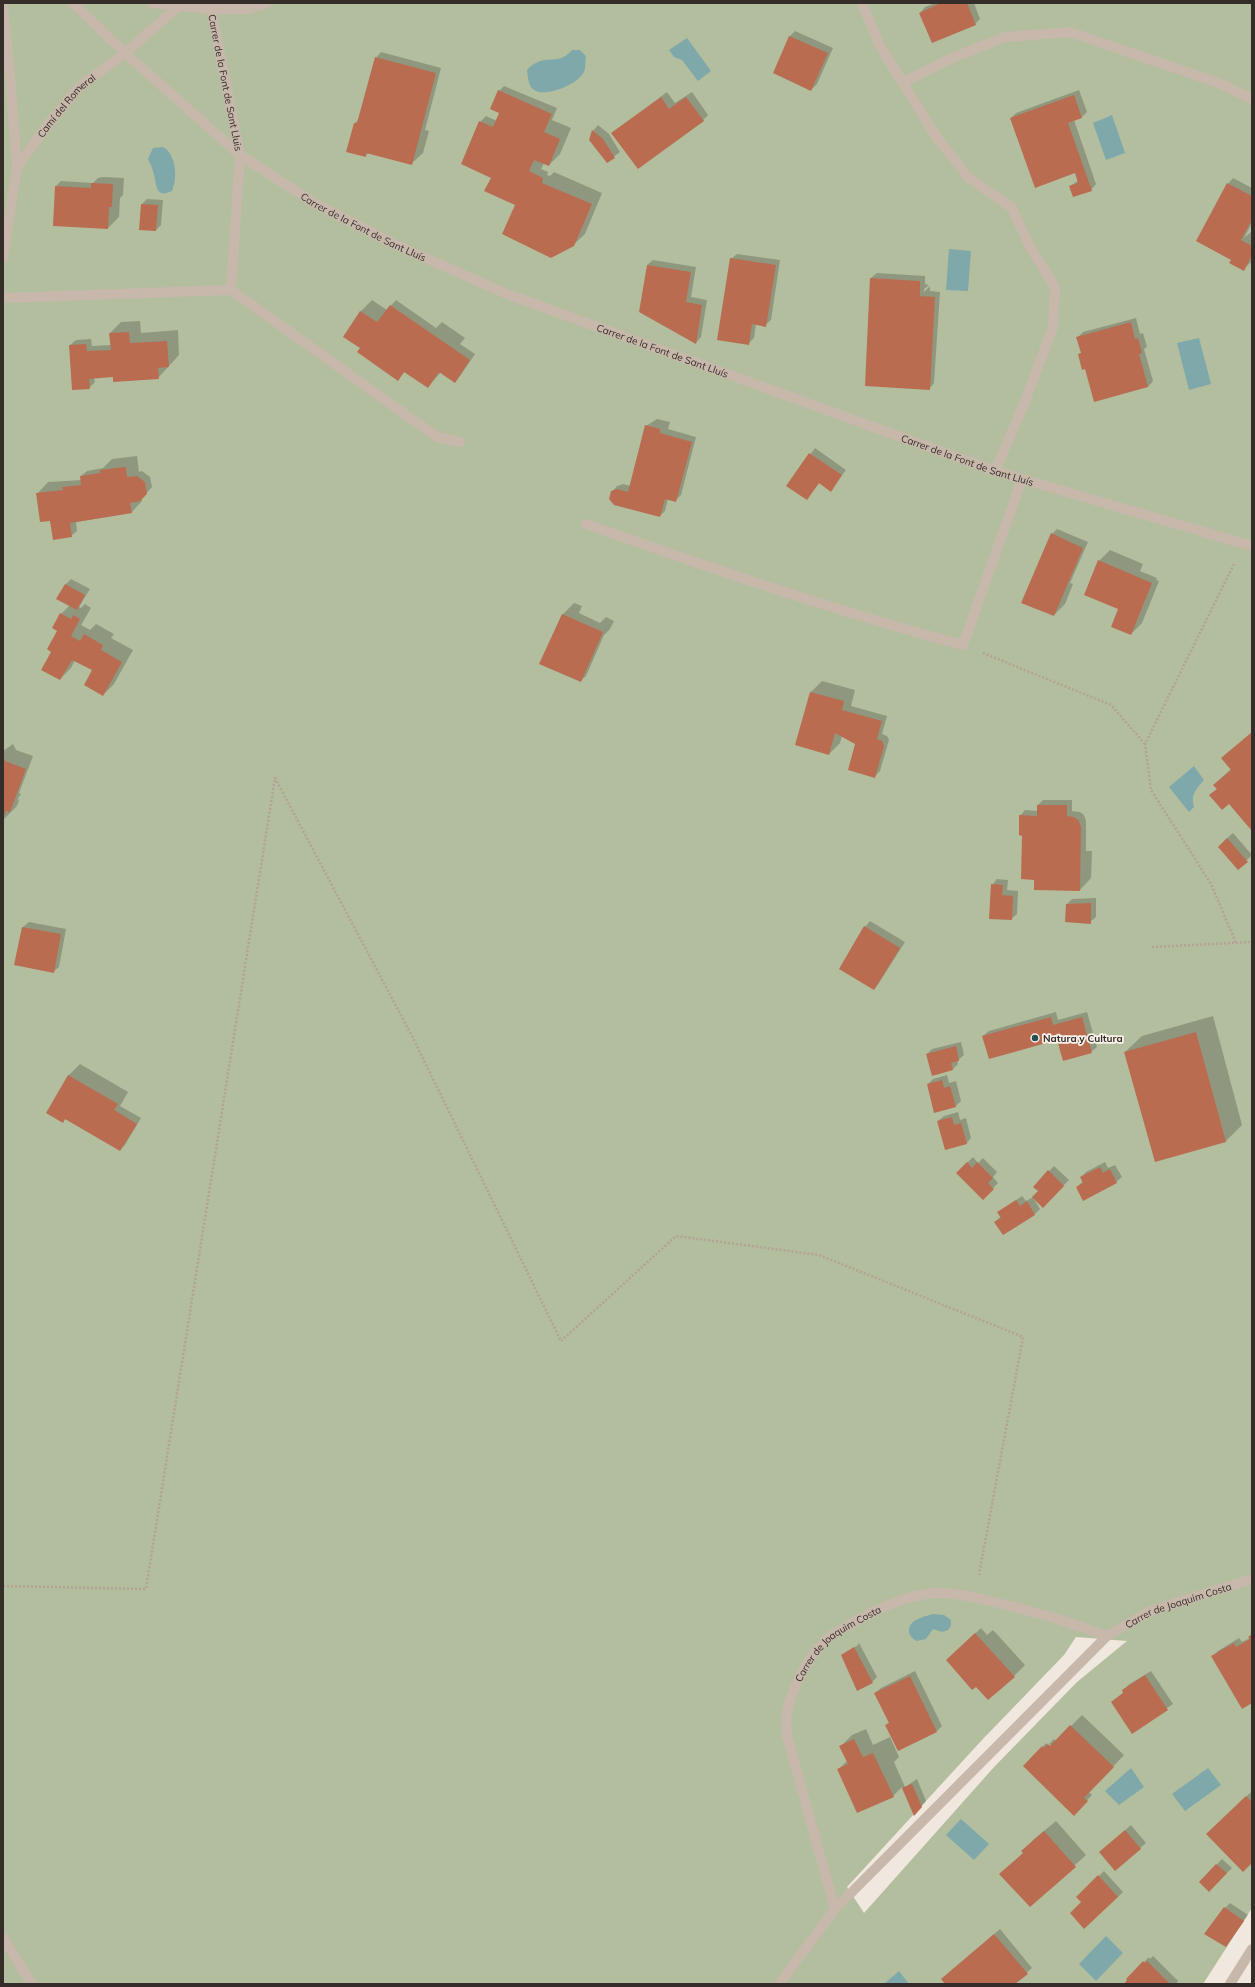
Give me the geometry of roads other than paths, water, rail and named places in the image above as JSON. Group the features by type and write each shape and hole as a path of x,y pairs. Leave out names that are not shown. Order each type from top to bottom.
{"street":[{"name":"Carrer de la Font de Sant Lluís","path":"73,3 125,53 240,155 316,204 394,244 507,294 995,471 1248,545"},
{"path":"153,3 211,9 248,9 267,3"},
{"path":"862,3 880,46 935,135 969,178 1012,208 1030,247 1055,287 1053,327 1024,404 995,471"},
{"name":"Camí del Romeral","path":"17,167 49,123 78,88 125,53 179,5"},
{"name":"Camí del Romeral","path":"3,6 17,167 3,258"},
{"name":"Carrer de la Font de Sant Lluis","path":"211,9 240,155 231,290"},
{"path":"902,82 950,59 1005,37 1070,32 1219,83 1252,100"},
{"path":"3,298 231,290 437,437 460,442"},
{"path":"586,524 752,582 896,627 963,645 1022,479"},
{"name":"Carrer de Joaquim Costa","path":"779,1984 835,1909 1107,1636 1151,1611 1252,1579"},
{"name":"Carrer de Joaquim Costa","path":"835,1909 787,1736 786,1713 793,1692 807,1664 826,1640 896,1600 919,1595 943,1593 975,1597 1054,1617 1107,1636"},
{"path":"3,1938 32,1984"},
{"path":"1230,1984 1252,1949"}],"water":[{"path":"687,38 711,71 698,81 682,60 674,57 669,50"},
{"path":"572,50 580,50 586,56 585,70 581,77 569,85 554,91 539,92 532,88 527,70 533,64 539,61 561,58"},
{"path":"1112,115 1125,153 1106,160 1093,123"},
{"path":"163,147 171,155 175,167 174,186 172,191 166,193 159,192 153,170 148,159 153,148"},
{"path":"949,249 971,251 968,291 946,290"},
{"path":"1199,338 1211,384 1189,390 1177,343"},
{"path":"1194,766 1204,780 1194,792 1194,807 1189,812 1169,787"},
{"path":"933,1614 944,1615 951,1620 951,1626 948,1630 942,1632 933,1629 926,1639 917,1641 910,1634 909,1631 911,1624 918,1619"},
{"path":"1131,1768 1144,1787 1119,1805 1105,1791"},
{"path":"1208,1768 1221,1785 1185,1811 1172,1794"},
{"path":"961,1819 989,1844 974,1860 946,1835"},
{"path":"1106,1936 1123,1953 1096,1981 1079,1964"},
{"path":"899,1971 909,1984 884,1984"}],"place":[{"name":"Natura y Cultura","path":"1035,1038"}]}
